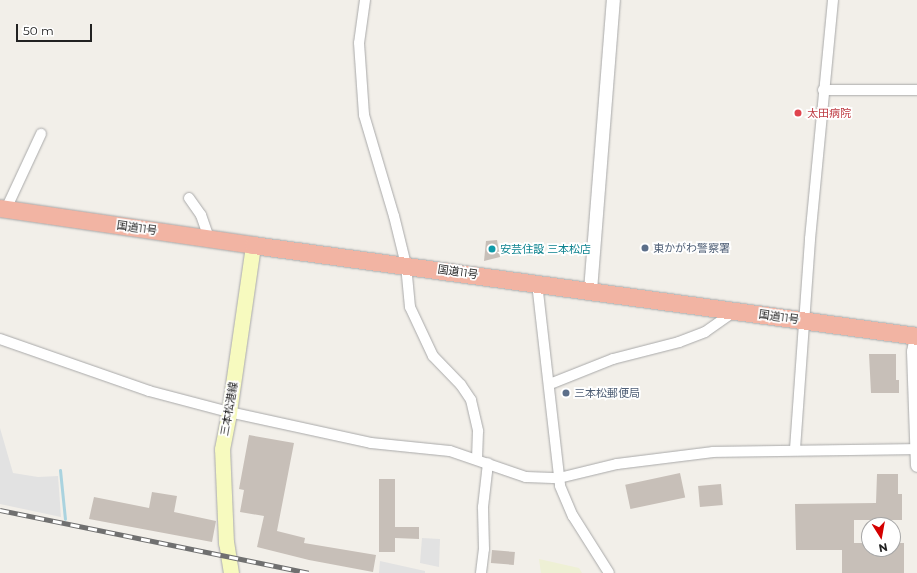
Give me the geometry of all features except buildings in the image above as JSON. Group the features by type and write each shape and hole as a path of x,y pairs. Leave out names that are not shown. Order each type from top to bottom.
{"highway":[{"name":"国道11号","path":"3,208 209,238 253,246 406,265 917,336"}],"main road":[{"name":"三本松港線","path":"231,573 226,543 221,464 253,246"}],"street":[{"path":"365,0 359,43 364,115 406,265 410,307 425,342 440,367 464,389 474,408 478,431 477,458"},
{"path":"590,290 613,0"},
{"path":"795,449 804,320 832,0"},
{"path":"823,90 917,90"},
{"path":"3,208 41,134"},
{"path":"189,198 201,215 209,238"},
{"path":"537,283 550,384 559,478 573,516 608,573"},
{"path":"550,384 613,359 679,342 705,332 735,311"},
{"path":"917,336 913,351 917,465"},
{"path":"0,339 149,391 229,412 372,443 450,451 477,458 526,477 559,478 617,464 673,456 795,449 917,449"},
{"path":"481,573 483,507 488,463"}],"green space":[{"path":"539,559 579,568 582,573 541,573"}],"shaded area":[{"path":"0,428 13,473 38,477 58,476 61,517 0,504"},
{"path":"422,538 440,539 439,567 420,563"},
{"path":"380,561 425,571 425,573 379,573"}],"waterway":[{"path":"60,470 65,519"}],"railway":[{"path":"0,510 309,573"}],"place":[{"name":"太田病院","path":"798,113"},
{"name":"東かがわ警察署","path":"645,248"},
{"name":"安芸住設 三本松店","path":"492,249"},
{"name":"三本松郵便局","path":"566,393"}]}
